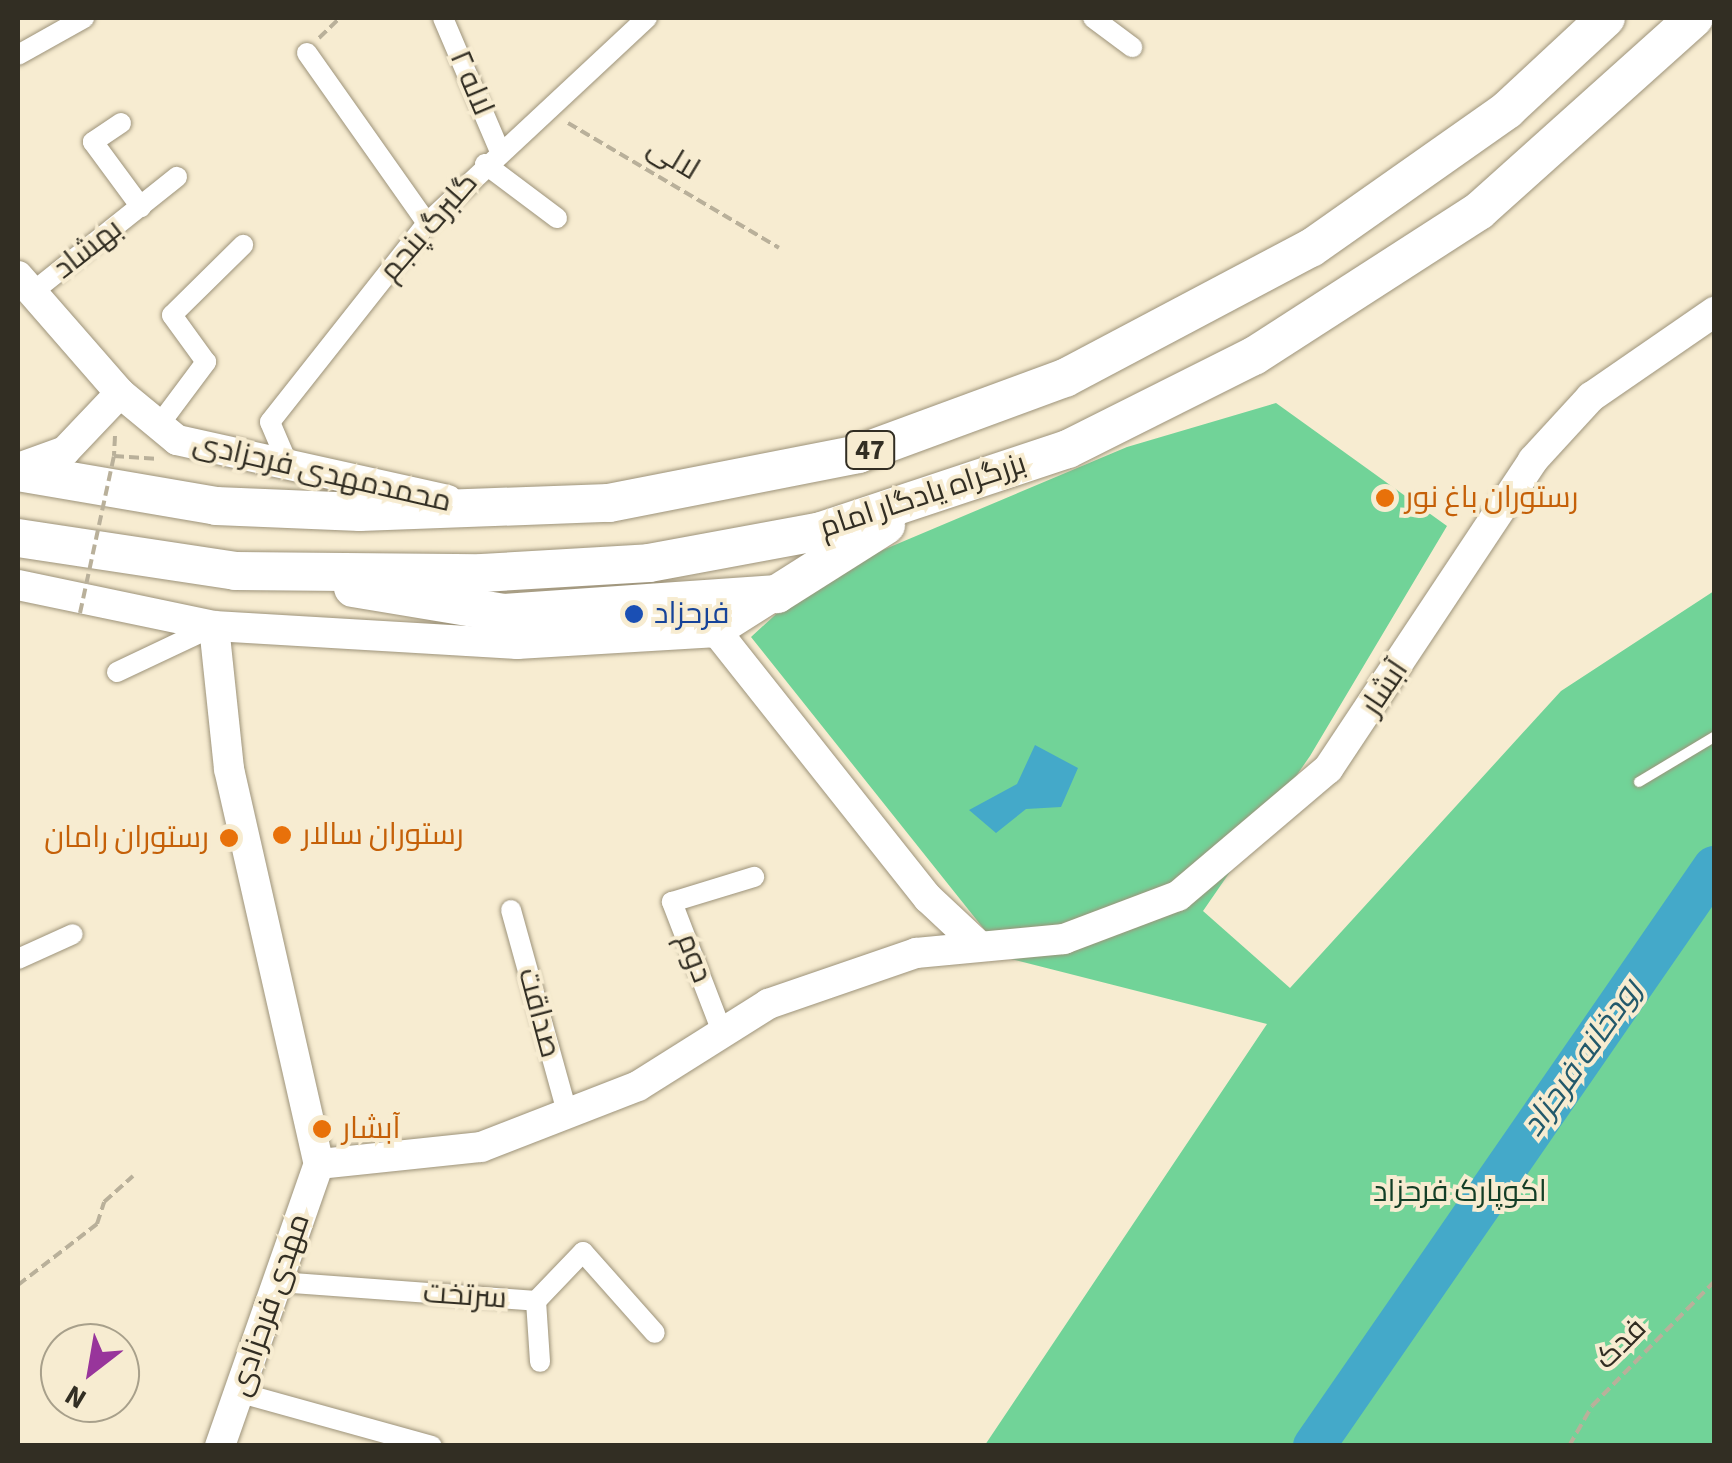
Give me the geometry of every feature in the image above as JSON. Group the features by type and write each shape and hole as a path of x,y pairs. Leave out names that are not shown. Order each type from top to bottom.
{"highway":[{"name":"بزرگراه یادگار امام","path":"18,470 248,508 481,508 609,503 773,475 968,419 1065,378 1227,296 1406,184 1508,110 1606,18"},
{"name":"بزرگراه یادگار امام","path":"18,538 276,571 649,563 821,532 1068,449 1345,302 1544,159 1694,18"},
{"path":"276,571 504,613 776,594 938,492"}],"street":[{"path":"18,55 84,18"},
{"name":"لاله ۲","path":"442,18 492,156"},
{"name":"گلبرگ پنجم","path":"290,468 270,422 427,223 492,156 647,18"},
{"path":"1093,18 1132,48"},
{"path":"306,54 427,223"},
{"name":"بهشاد","path":"121,123 93,142 141,207"},
{"path":"492,156 558,218"},
{"name":"بهشاد","path":"26,284 141,207 177,178"},
{"path":"159,425 206,362 172,315 242,245"},
{"name":"محمدمهدی فرحزادی","path":"26,284 120,393 159,425 202,452 481,508"},
{"name":"آبشار","path":"319,1164 481,1147 568,1116 724,1037 768,1004 975,942 1064,939 1134,918 1263,833 1328,769 1533,460 1591,397 1714,312"},
{"path":"18,470 65,451 120,393"},
{"path":"23,590 214,626 516,644 717,632 776,594"},
{"path":"117,672 214,626"},
{"path":"214,626 229,769 319,1164"},
{"path":"717,632 928,898 975,942"},
{"name":"دوم","path":"724,1037 672,902 754,877"},
{"name":"صداقت","path":"511,910 568,1116"},
{"path":"18,959 72,934"},
{"name":"مهدی فرحزادی","path":"220,1446 319,1164"},
{"name":"سرتخت","path":"279,1282 536,1301 584,1252 655,1332"},
{"path":"536,1301 540,1362"},
{"path":"241,1393 432,1446"}],"lane":[{"path":"1639,782 1714,737"}],"path":[{"path":"306,54 340,18"},
{"name":"لالی","path":"544,109 778,248"},
{"path":"80,613 116,432"},
{"path":"114,456 164,459"},
{"path":"18,1285 97,1224 104,1202 134,1176"},
{"name":"فدک","path":"1569,1446 1592,1406 1714,1282"}],"green space":[{"name":"اکوپارک فرحزاد","path":"1276,403 1447,526 1310,756 1203,911 1290,988 1561,691 1714,591 1714,1445 985,1445 1267,1024 1007,958 751,637 810,583 871,555 1127,447"}],"water":[{"path":"1035,745 1078,768 1061,807 1026,809 996,833 969,810 1017,784"}],"waterway":[{"name":"رودخانه فرحزاد","path":"1314,1446 1714,867"}],"place":[{"name":"رستوران باغ نور","path":"1385,498"},
{"name":"فرحزاد","path":"634,614"},
{"name":"رستوران سالار","path":"282,835"},
{"name":"رستوران رامان","path":"229,838"},
{"name":"آبشار","path":"322,1129"}]}
